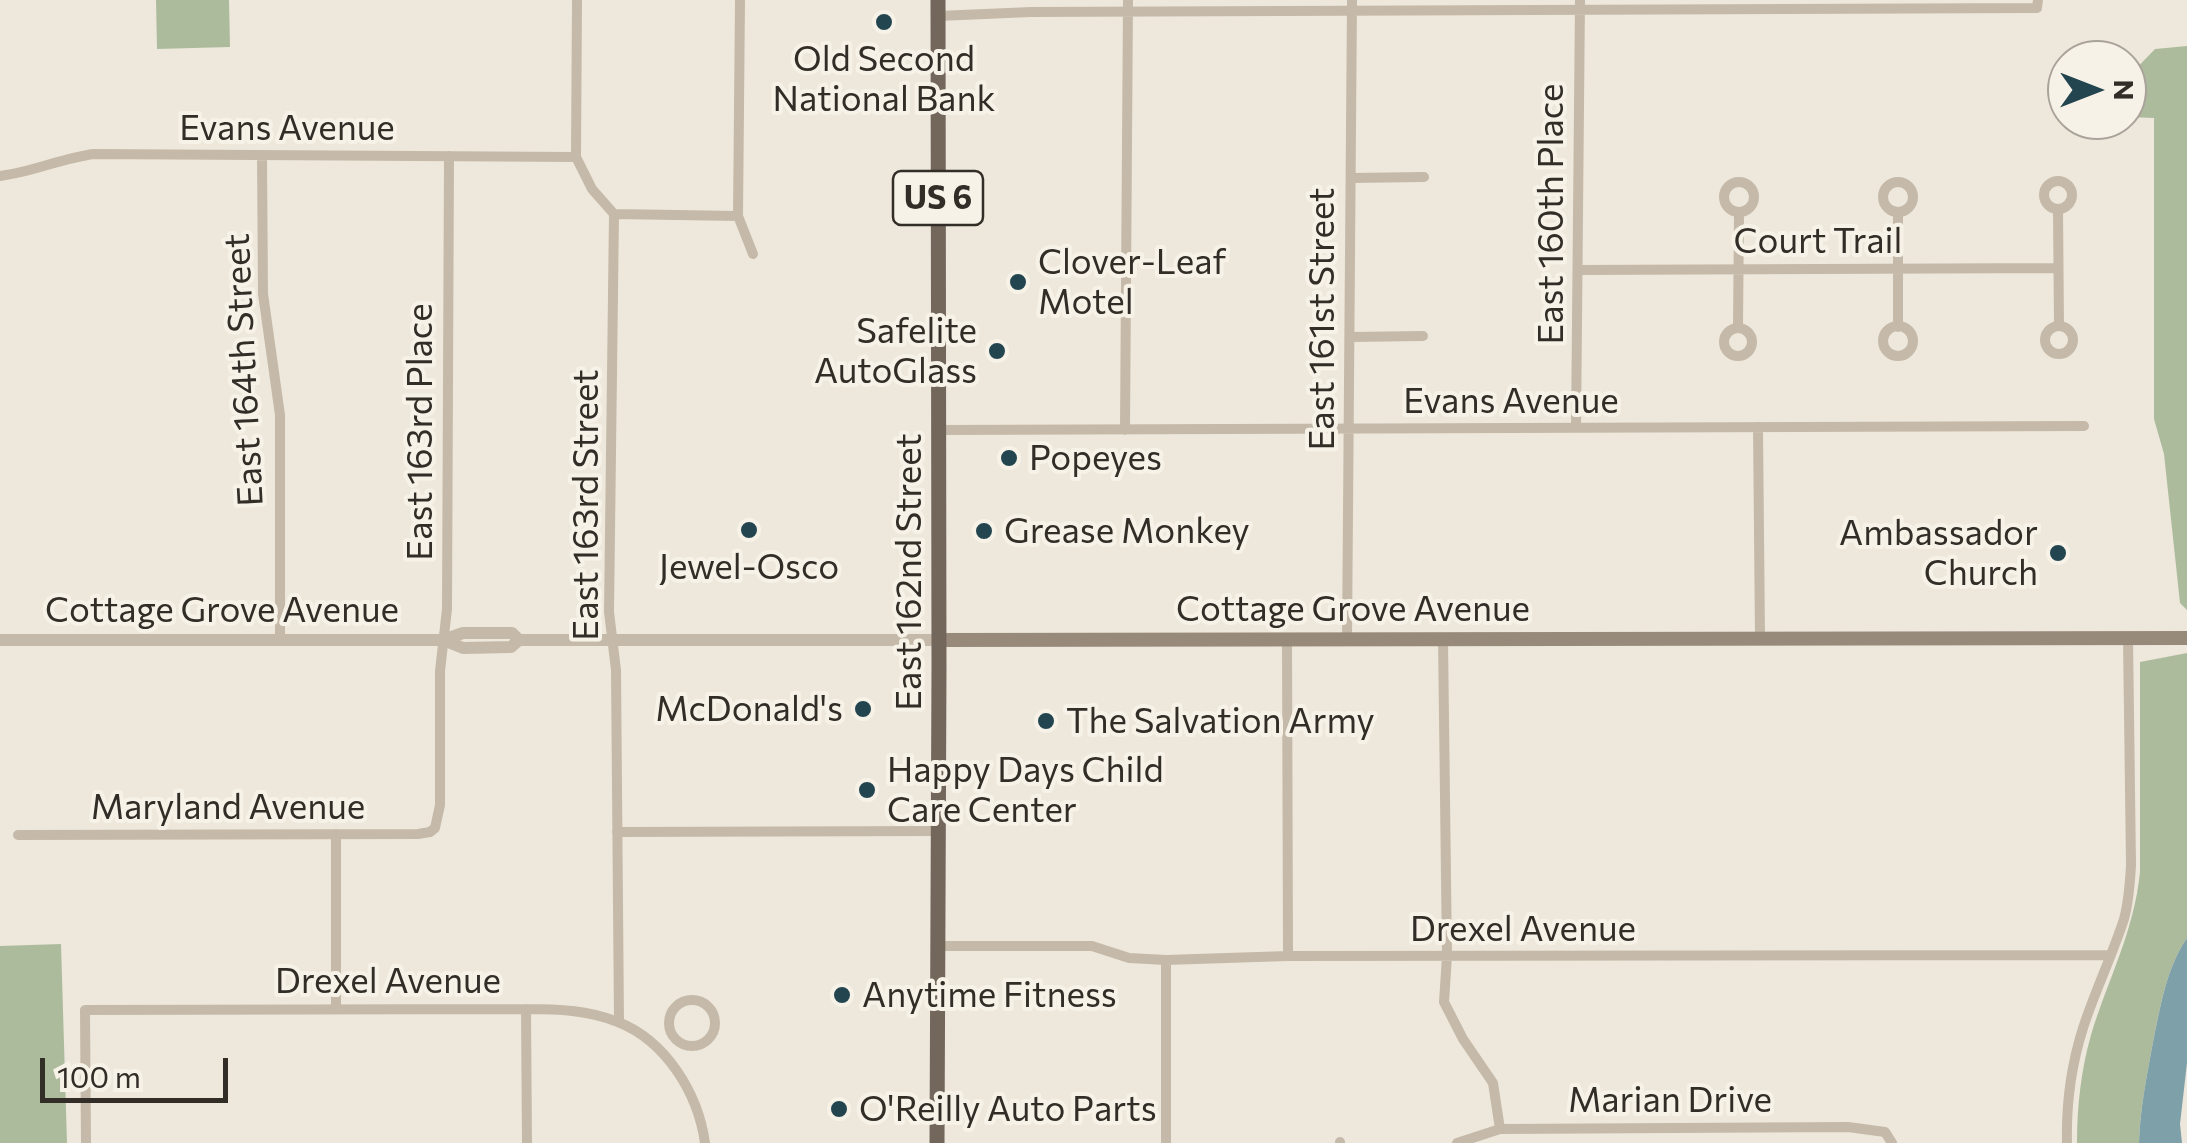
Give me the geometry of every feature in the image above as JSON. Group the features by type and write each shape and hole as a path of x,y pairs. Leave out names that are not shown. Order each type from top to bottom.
{"main road":[{"name":"East 162nd Street","path":"937,1143 938,8"},
{"name":"Cottage Grove Avenue","path":"939,640 2187,638"}],"street":[{"path":"578,0 576,157 592,189 614,214 738,216"},
{"path":"740,0 738,216 753,254"},
{"path":"938,8 1031,12 1128,6 2038,4"},
{"name":"East 160th Place","path":"1576,428 1580,5"},
{"path":"1125,430 1128,6"},
{"name":"East 161st Street","path":"1347,639 1352,6"},
{"name":"Evans Avenue","path":"0,176 94,154 576,157"},
{"name":"East 164th Street","path":"262,156 264,294 280,414 280,640"},
{"name":"East 163rd Place","path":"435,828 440,805 440,671 446,609 448,156"},
{"path":"1351,178 1424,177"},
{"path":"2058,210 2059,326"},
{"path":"1738,328 1739,212"},
{"path":"1898,212 1898,326"},
{"name":"East 163rd Street","path":"614,214 609,612 616,670 619,1022"},
{"name":"Court Trail","path":"1578,270 2058,268"},
{"path":"1350,337 1423,336"},
{"name":"Evans Avenue","path":"939,430 2084,426"},
{"path":"1758,427 1760,638"},
{"path":"2067,1143 2066,1116 2074,1058 2129,896 2132,865 2128,638"},
{"path":"1287,639 1288,956"},
{"path":"1443,639 1447,956 1444,1002 1493,1083 1500,1129"},
{"name":"Cottage Grove Avenue","path":"0,640 443,640 463,648 511,647 519,640 939,640"},
{"name":"Maryland Avenue","path":"18,834 418,834 435,828"},
{"path":"617,832 938,831"},
{"path":"336,834 336,1008"},
{"name":"Drexel Avenue","path":"938,946 1092,946 1128,958 1166,960 1288,956 2110,954"},
{"path":"1166,960 1166,1143"},
{"path":"685,1000 707,1004 716,1025 709,1039 695,1046 674,1038 668,1024 672,1009 685,1000"},
{"path":"526,1008 527,1143"},
{"name":"Drexel Avenue","path":"86,1143 85,1010 575,1010 619,1022 662,1052"},
{"path":"674,1038 662,1052 686,1085 705,1143"},
{"name":"Marian Drive","path":"1458,1143 1500,1129 1848,1126 1885,1132 1892,1143"}],"green space":[{"path":"156,0 229,0 230,47 157,49"},
{"path":"2187,46 2187,610 2180,603 2164,454 2154,419 2154,118 2147,118 2147,57 2155,49"},
{"path":"2187,653 2187,938 2174,962 2162,1001 2144,1092 2139,1143 2077,1143 2080,1089 2088,1048 2126,935 2140,872 2140,662"},
{"path":"61,944 67,1143 0,1143 0,946"}],"water":[{"path":"2187,938 2187,1063 2180,1124 2182,1143 2139,1143 2144,1092 2162,1001 2174,962"}],"place":[{"name":"Old Second National Bank","path":"884,22"},
{"name":"Clover-Leaf Motel","path":"1018,282"},
{"name":"Safelite AutoGlass","path":"997,351"},
{"name":"Popeyes","path":"1009,458"},
{"name":"Jewel-Osco","path":"749,530"},
{"name":"Grease Monkey","path":"984,531"},
{"name":"Ambassador Church","path":"2058,553"},
{"name":"McDonald's","path":"863,709"},
{"name":"The Salvation Army","path":"1046,721"},
{"name":"Happy Days Child Care Center","path":"867,790"},
{"name":"Anytime Fitness","path":"842,995"},
{"name":"O'Reilly Auto Parts","path":"839,1109"}]}
